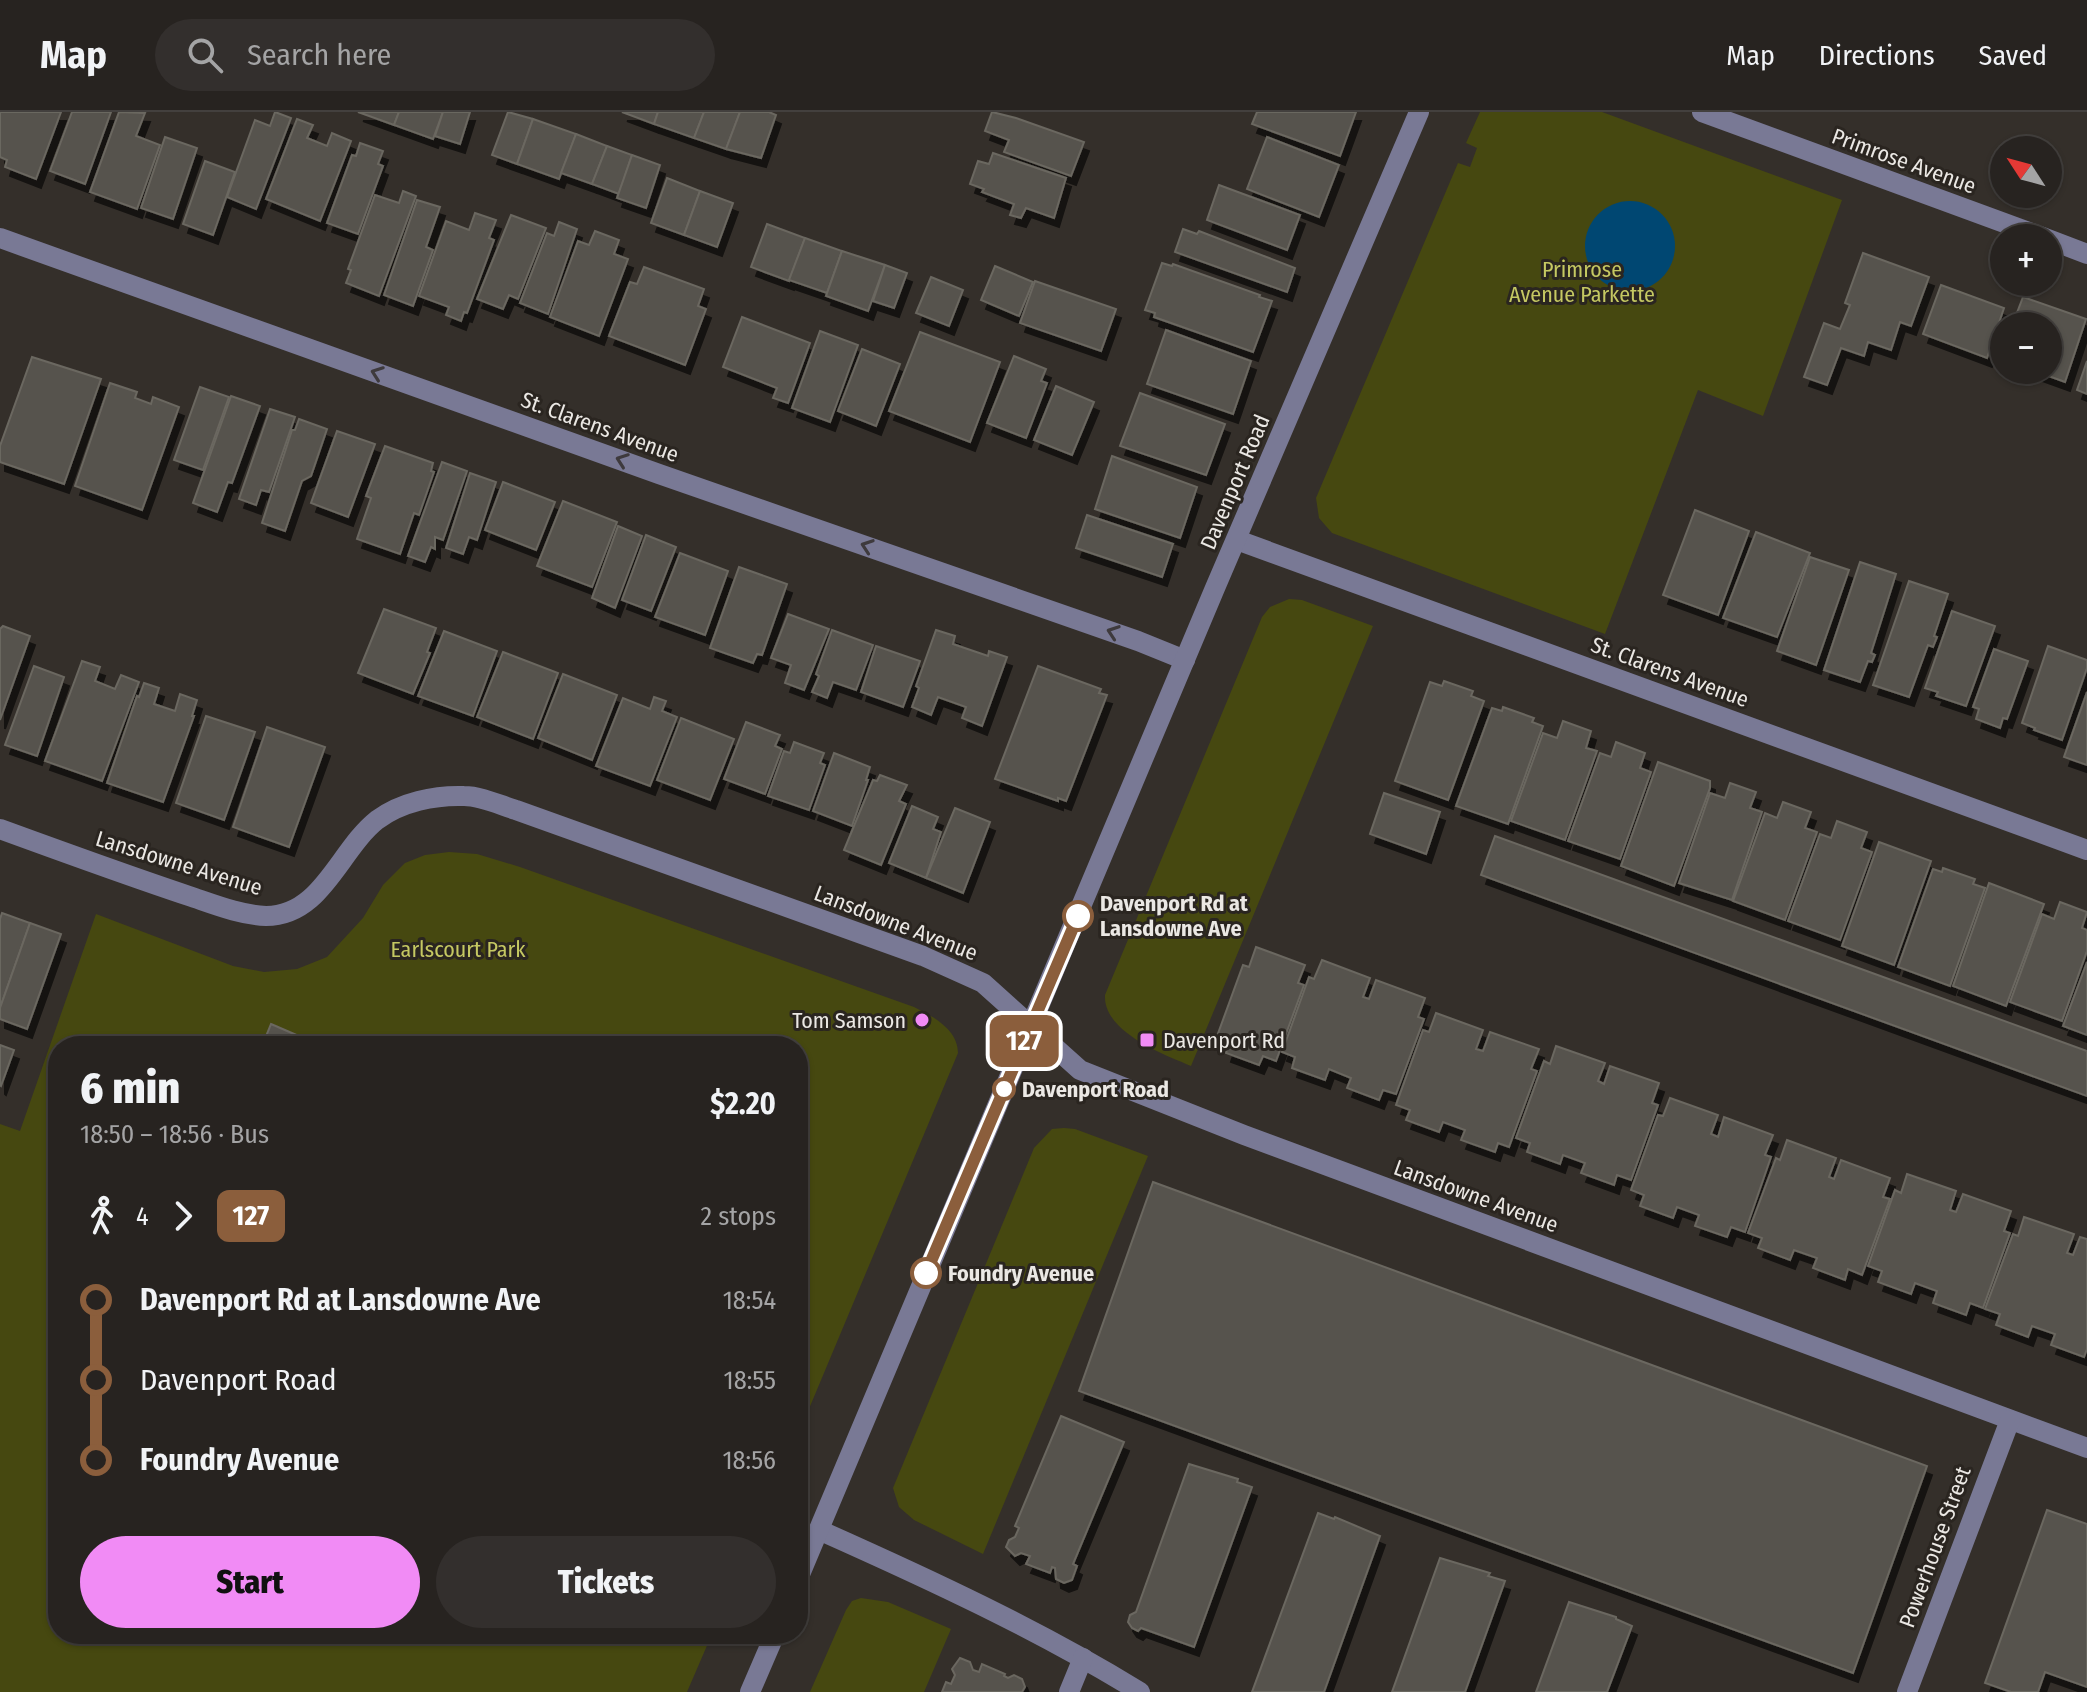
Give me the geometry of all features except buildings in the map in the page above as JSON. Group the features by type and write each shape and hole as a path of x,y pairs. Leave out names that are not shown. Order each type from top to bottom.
{"street":[{"name":"Davenport Road","path":"808,1556 1419,112"},
{"name":"Primrose Avenue","path":"1702,112 2005,224"},
{"name":"St. Clarens Avenue","path":"0,238 1185,660"},
{"name":"Primrose Avenue","path":"2062,245 2087,254"},
{"name":"St. Clarens Avenue","path":"1237,540 2087,850"},
{"name":"Lansdowne Avenue","path":"0,829 210,903 267,916 300,908 330,879 358,840 378,820 426,798 467,795 531,815 923,956 983,983 1080,1070 1259,1141 2087,1448"},
{"name":"Powerhouse Street","path":"1907,1692 2010,1420"},
{"path":"819,1530 970,1598 1140,1692"},
{"path":"750,1692 771,1644"},
{"path":"1069,1692 1083,1658"}],"green space":[{"name":"Primrose Avenue Parkette","path":"1480,112 1602,112 1842,200 1763,416 1698,390 1605,634 1332,533 1319,518 1316,498 1458,163 1470,167 1477,148 1466,143"},
{"path":"1289,599 1302,600 1373,626 1191,1066 1151,1048 1124,1031 1107,1008 1105,995 1262,617 1270,607"},
{"name":"Earlscourt Park","path":"449,852 477,854 520,867 914,1007 943,1024 954,1037 958,1053 808,1411 808,1036 53,1036 96,914 233,966 264,972 297,969 327,957 363,918 383,885 405,863 425,855"},
{"name":"Earlscourt Park","path":"48,1051 48,1644 708,1644 687,1692 0,1692 0,1124 20,1131"},
{"path":"1052,1129 1075,1129 1148,1156 983,1554 914,1520 899,1507 893,1488 1034,1148"},
{"path":"861,1598 888,1602 951,1629 924,1692 810,1692 846,1610 852,1601"}],"water":[{"path":"1621,201 1639,201 1655,208 1668,221 1675,237 1675,255 1668,271 1655,284 1639,291 1621,291 1605,284 1592,271 1585,255 1585,237 1592,221 1605,208"}],"bus line":[{"name":"127","path":"926,1273 1078,916"}],"place":[{"name":"Davenport Rd at Lansdowne Ave","path":"1078,916"},
{"name":"Tom Samson","path":"922,1020"},
{"name":"Davenport Rd","path":"1147,1040"},
{"name":"Davenport Road","path":"1004,1089"},
{"name":"Foundry Avenue","path":"926,1273"}]}
